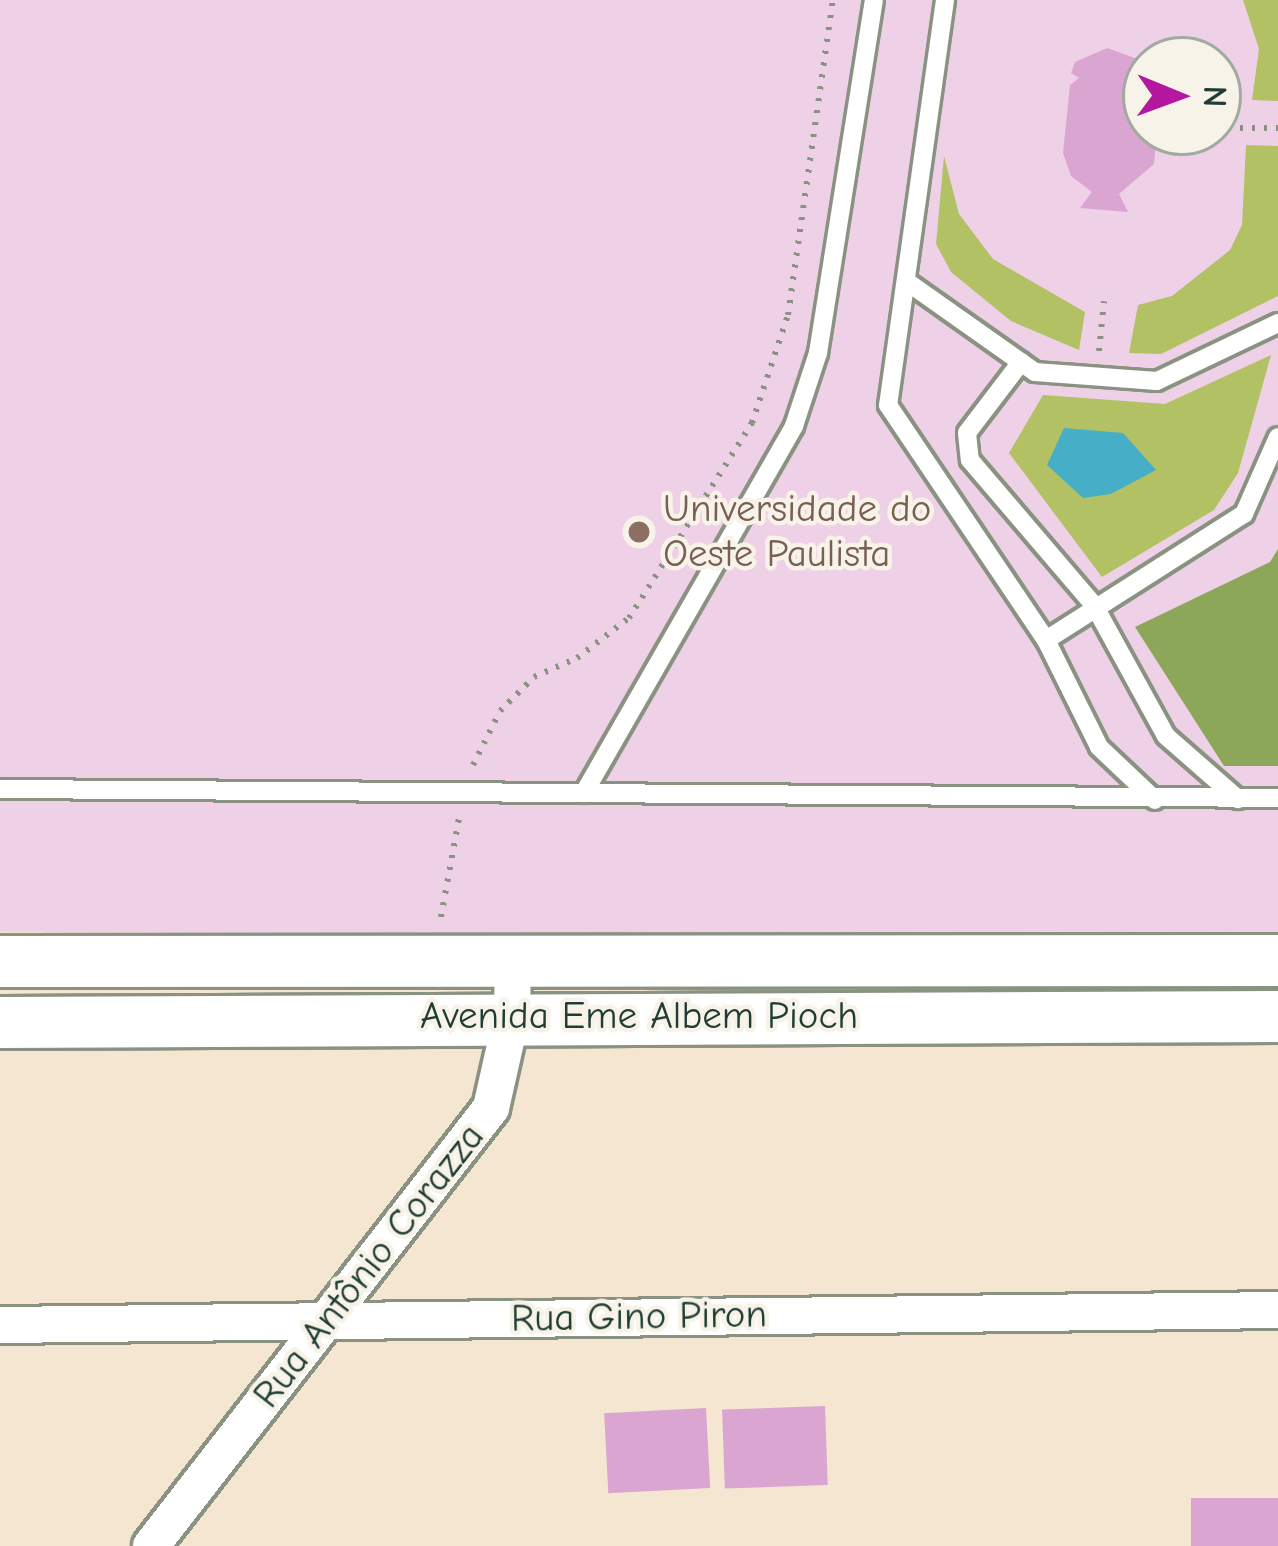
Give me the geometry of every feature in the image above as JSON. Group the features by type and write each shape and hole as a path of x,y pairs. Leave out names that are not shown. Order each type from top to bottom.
{"street":[{"name":"Avenida Eme Albem Pioch","path":"0,961 514,956 1278,960"},
{"name":"Rua Antônio Corazza","path":"151,1546 491,1108 512,1015 514,956"},
{"name":"Avenida Eme Albem Pioch","path":"0,1022 512,1015 1278,1016"},
{"name":"Rua Gino Piron","path":"0,1325 1278,1310"}],"lane":[{"path":"584,793 794,426 818,353 874,0"},
{"path":"945,0 887,404 1046,640 1099,747 1155,800"},
{"path":"906,281 1035,372 1157,381 1278,323"},
{"path":"1021,362 964,445 1094,604 1166,736 1238,799"},
{"path":"1046,640 1094,604 1168,568 1244,514 1278,437"},
{"path":"0,789 1278,798"}],"path":[{"path":"426,957 477,747 500,711 534,677 577,658 629,618 752,423 788,315 833,0"},
{"path":"1242,128 1278,128"},
{"path":"1096,376 1104,301"}],"shaded area":[{"name":"Universidade do Oeste Paulista","path":"0,0 1278,0 1278,937 0,932"}],"green space":[{"path":"1243,0 1278,0 1278,101 1252,100 1259,49"},
{"path":"1246,145 1278,146 1278,296 1161,354 1129,353 1138,305 1172,296 1230,250 1242,225"},
{"path":"944,156 959,214 993,259 1085,312 1079,350 1011,321 951,272 936,244"},
{"path":"1271,355 1238,473 1214,510 1102,577 1009,453 1043,395 1165,404"},
{"path":"1278,549 1278,766 1224,766 1135,627 1270,562"}],"water":[{"path":"1064,428 1123,433 1156,470 1111,494 1083,498 1047,465"}],"building":[{"path":"1107,48 1122,53 1122,156 1155,156 1154,164 1119,194 1128,212 1080,208 1092,192 1071,176 1063,153 1070,85 1079,78 1071,73 1075,62"},
{"path":"825,1406 828,1485 725,1489 722,1410"},
{"path":"706,1408 710,1488 608,1493 604,1413"},
{"path":"1191,1498 1278,1498 1278,1546 1191,1546"}],"place":[{"name":"Universidade do Oeste Paulista","path":"639,532"}]}
